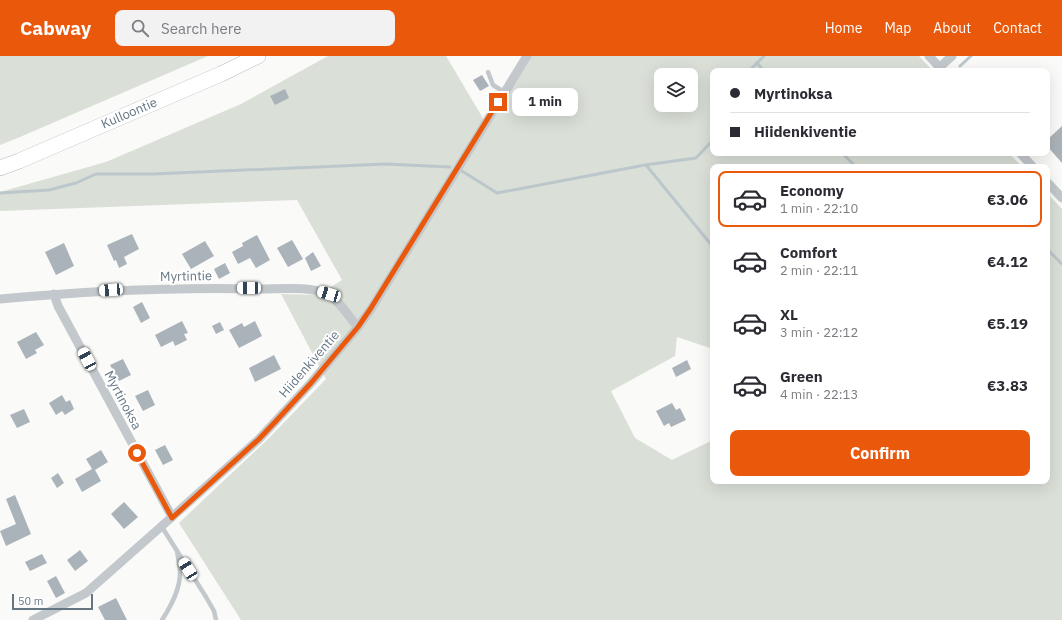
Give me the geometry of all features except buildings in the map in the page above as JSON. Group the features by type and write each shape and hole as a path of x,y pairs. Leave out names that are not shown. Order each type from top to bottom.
{"main road":[{"name":"Kulloontie","path":"0,168 206,80 258,56"}],"street":[{"name":"Hiidenkiventie","path":"33,620 86,592 162,527 259,439 311,383 358,327 371,308 527,56"},
{"path":"929,56 941,68"},
{"path":"943,68 952,56"},
{"path":"1023,156 1030,164"},
{"path":"1050,185 1062,198"},
{"name":"Myrtintie","path":"0,299 54,294 143,289 249,288 315,290 329,294 358,327"},
{"name":"Myrtinoksa","path":"54,294 62,312 172,518"}],"lane":[{"path":"488,72 493,85 504,92"},
{"path":"162,527 206,597 214,611 216,620"},
{"path":"162,620 171,605 177,590 180,573 176,549"}],"shaded area":[{"path":"0,56 208,56 0,145"},
{"path":"328,56 446,56 484,120 529,56 919,56 930,68 710,68 710,156 1012,156 1019,164 710,164 710,348 677,337 675,356 611,391 635,438 672,460 710,441 710,484 1050,484 1050,196 1062,209 1062,620 241,620 179,523 269,438 326,379 281,294 318,295 342,280 297,200 0,211 0,192 106,162 241,104"}],"waterway":[{"path":"752,68 764,56"},
{"path":"960,66 971,56"},
{"path":"757,63 761,68"},
{"path":"462,171 497,193 645,165 696,158 710,143"},
{"path":"845,156 853,164"},
{"path":"0,193 49,190 76,183 96,174 153,174 385,164 450,167"},
{"path":"646,165 710,243"},
{"path":"1050,252 1062,264"}],"route":[{"path":"137,453 172,518 259,439 311,383 358,327 498,102"}]}
